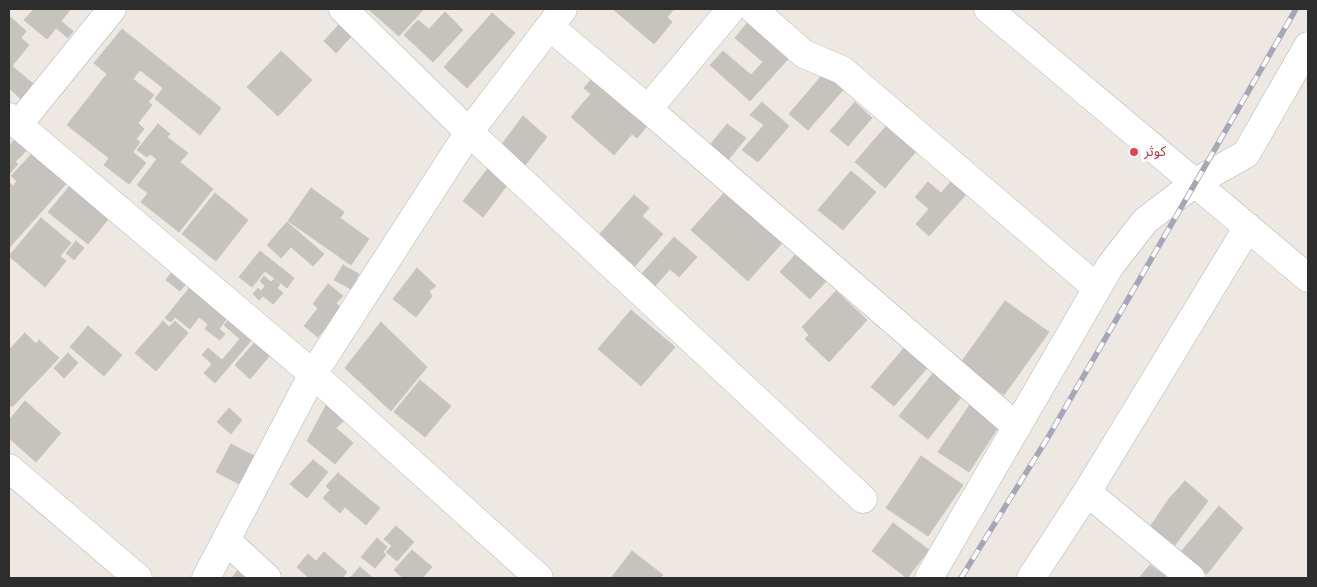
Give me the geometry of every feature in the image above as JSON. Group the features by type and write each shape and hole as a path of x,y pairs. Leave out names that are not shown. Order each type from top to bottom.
{"street":[{"path":"112,9 13,121 314,374 539,578"},
{"path":"343,9 469,132 863,499"},
{"path":"648,109 731,9"},
{"path":"753,9 804,54 842,70 1097,288"},
{"path":"988,9 1308,278"},
{"path":"206,578 314,374 469,132 557,18 648,109 1017,427"},
{"path":"930,578 1110,266 1145,221 1196,182 1246,154 1308,46"},
{"path":"1031,578 1087,492 1248,227"},
{"path":"9,468 138,578"},
{"path":"1087,492 1191,578"},
{"path":"227,541 267,578"}],"building":[{"path":"34,9 70,10 61,21 73,31 68,38 56,28 47,39 24,20"},
{"path":"368,9 424,9 399,36"},
{"path":"613,9 674,9 667,17 672,22 654,44"},
{"path":"445,12 463,30 433,62 404,35 418,20 429,29"},
{"path":"492,13 515,33 467,88 444,67"},
{"path":"9,16 26,31 21,38 29,45 12,66 37,87 24,102 9,88"},
{"path":"343,20 356,31 336,53 324,41"},
{"path":"748,22 789,58 750,101 710,65 723,51 751,75 763,62 735,38"},
{"path":"122,29 221,108 200,135 155,99 163,88 140,70 133,79 154,95 148,102 152,105 138,123 144,129 136,139 140,142 133,152 146,163 129,184 104,165 109,158 67,125 107,74 94,63"},
{"path":"281,51 312,80 278,116 247,87"},
{"path":"824,73 843,90 808,130 789,114"},
{"path":"596,74 651,121 637,138 632,134 614,155 571,117 591,94 584,88"},
{"path":"762,102 789,126 758,162 742,150 764,125 750,115"},
{"path":"855,102 872,118 848,146 830,131"},
{"path":"523,116 547,137 522,169 499,148"},
{"path":"158,124 170,134 167,137 188,153 180,162 213,189 179,232 141,202 148,193 137,185 157,159 150,154 147,157 137,150"},
{"path":"727,124 746,138 728,160 710,145"},
{"path":"888,124 918,149 885,188 855,162"},
{"path":"16,138 28,149 15,162 18,164 9,174 9,146"},
{"path":"38,147 72,177 9,248 9,182 13,186 17,181 11,176"},
{"path":"492,163 512,179 483,217 463,201"},
{"path":"851,171 876,192 843,230 818,210"},
{"path":"954,178 969,191 929,236 916,224 929,209 915,197 928,182 941,193"},
{"path":"75,180 114,212 88,244 48,212"},
{"path":"311,188 344,212 340,218 369,239 351,265 288,221"},
{"path":"725,192 782,243 748,281 691,230"},
{"path":"215,193 248,220 216,261 182,234"},
{"path":"634,195 649,208 642,216 663,234 635,266 599,235"},
{"path":"41,218 71,243 60,256 66,261 45,287 9,256"},
{"path":"287,222 324,254 313,266 291,247 281,258 267,245"},
{"path":"674,237 697,257 679,277 670,269 654,287 641,275"},
{"path":"76,241 84,248 74,260 66,253"},
{"path":"260,251 294,278 287,288 265,271 252,287 239,277"},
{"path":"796,254 826,281 810,299 780,272"},
{"path":"177,265 192,277 180,291 166,280"},
{"path":"343,265 359,274 351,289 334,280"},
{"path":"417,268 436,286 429,291 432,296 416,317 393,299"},
{"path":"264,276 271,282 274,279 280,284 277,288 283,293 273,304 263,296 259,300 253,294 258,288 261,291 265,286 260,281"},
{"path":"195,281 228,317 219,329 225,334 220,340 205,329 208,324 199,317 190,329 175,317 171,322 165,318"},
{"path":"328,284 343,296 336,303 341,308 318,337 304,326 318,308 313,304"},
{"path":"836,291 867,320 829,362 805,339 809,335 802,327"},
{"path":"1005,301 1049,332 1004,395 960,364"},
{"path":"631,310 675,347 641,386 598,349"},
{"path":"233,315 256,335 215,383 204,373 212,364 202,355 208,348 222,360 240,339 224,325"},
{"path":"163,321 169,327 175,321 188,333 156,371 135,353"},
{"path":"381,322 427,367 391,411 345,368"},
{"path":"88,326 122,355 104,376 70,347"},
{"path":"25,333 36,344 39,340 59,358 12,407 9,404 9,350"},
{"path":"261,335 276,348 250,379 235,365"},
{"path":"904,348 927,368 894,406 871,387"},
{"path":"68,353 78,363 64,378 54,368"},
{"path":"934,372 963,395 928,439 899,416"},
{"path":"420,380 451,406 425,437 394,412"},
{"path":"330,398 350,415 336,428 353,443 335,464 307,441"},
{"path":"25,401 61,433 36,462 9,438 9,420"},
{"path":"971,403 1001,423 969,472 938,452"},
{"path":"229,408 242,420 231,434 217,422"},
{"path":"231,444 256,457 241,485 216,472"},
{"path":"921,456 963,485 928,536 886,508"},
{"path":"313,460 328,472 307,498 290,484"},
{"path":"338,473 380,508 366,525 345,507 340,513 323,498 330,490 326,486"},
{"path":"1185,481 1208,501 1175,545 1150,527 1168,500"},
{"path":"1219,506 1243,528 1207,574 1180,553"},
{"path":"893,523 929,550 907,578 872,551"},
{"path":"396,526 414,542 397,561 386,552 392,546 384,539"},
{"path":"377,538 387,547 383,552 386,555 375,568 361,557"},
{"path":"412,550 432,567 422,578 403,578 394,570"},
{"path":"632,551 663,575 660,578 611,578"},
{"path":"324,552 347,572 342,578 309,578 297,567 308,554 316,561"},
{"path":"1150,565 1168,578 1139,578"},
{"path":"240,567 255,578 232,578"},
{"path":"360,567 373,578 350,578"}],"railway":[{"path":"961,578 1050,434 1296,9"}],"place":[{"name":"كوثر","path":"1134,152"}]}
